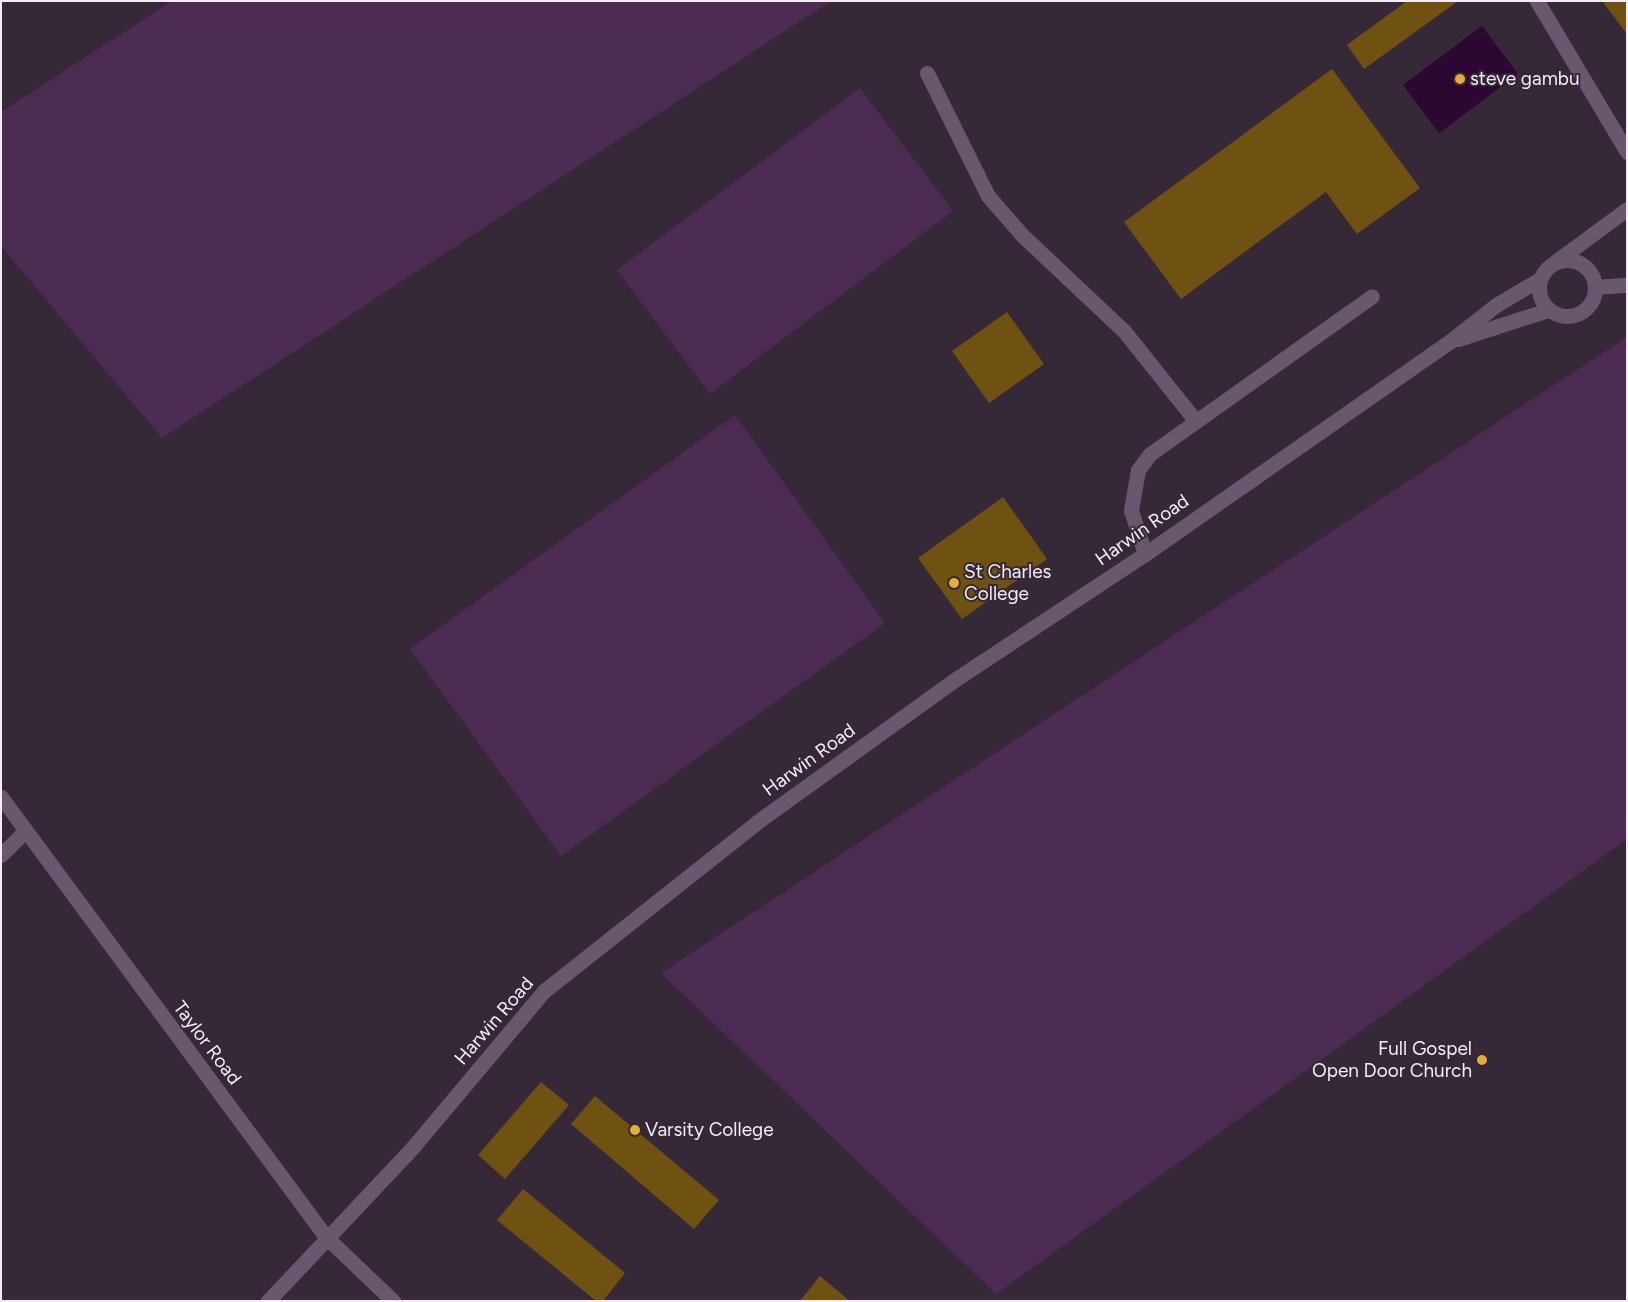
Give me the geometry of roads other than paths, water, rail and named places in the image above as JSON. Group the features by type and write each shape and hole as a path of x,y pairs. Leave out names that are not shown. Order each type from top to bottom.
{"street":[{"path":"1536,1 1627,152"},
{"path":"927,72 988,196 1022,235 1124,331 1195,420"},
{"path":"1554,263 1576,262 1592,276 1595,287 1588,307 1580,314 1568,317 1548,310 1541,301 1540,279 1554,263 1627,209"},
{"name":"Harwin Road","path":"268,1301 326,1237 414,1147 544,991 756,822 959,676 1144,554 1449,342 1496,305 1540,279"},
{"path":"1595,287 1627,285"},
{"path":"1144,554 1131,510 1138,470 1150,454 1195,420 1372,296"},
{"name":"Harwin Road","path":"1449,342 1548,310"},
{"name":"Taylor Road","path":"1,797 326,1237 393,1301"},
{"path":"1,855 25,831"}],"place":[{"name":"steve gambu","path":"1460,79"},
{"name":"St Charles College","path":"954,583"},
{"name":"Full Gospel Open Door Church","path":"1482,1060"},
{"name":"Varsity College","path":"635,1130"}]}
